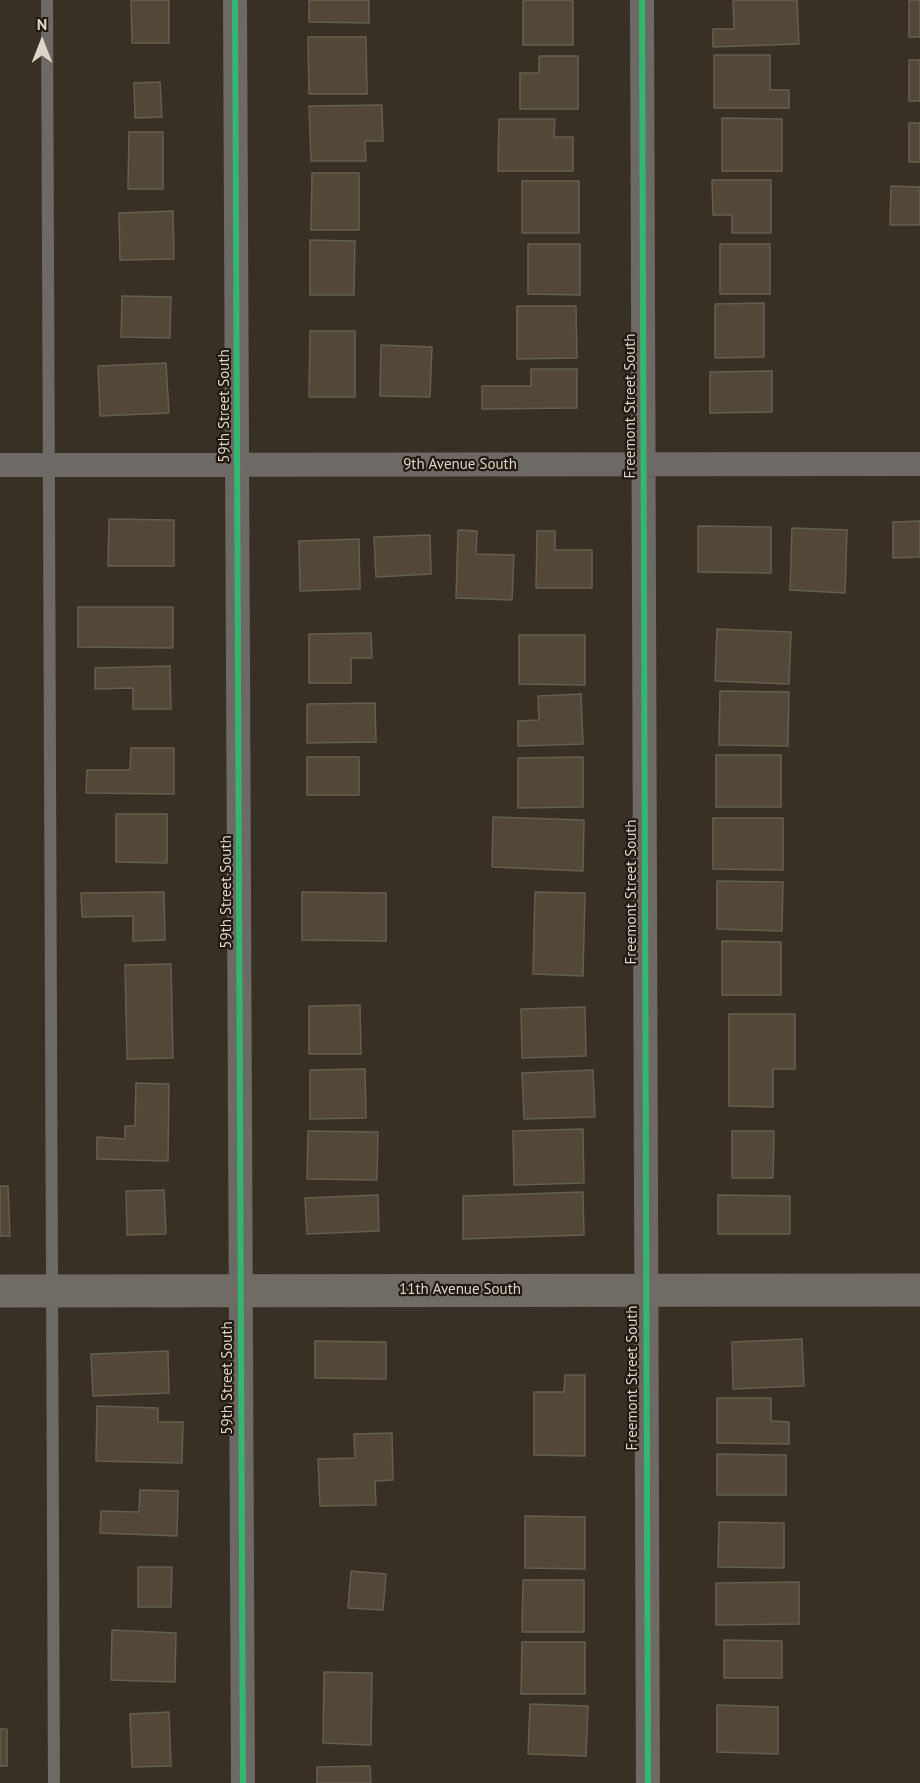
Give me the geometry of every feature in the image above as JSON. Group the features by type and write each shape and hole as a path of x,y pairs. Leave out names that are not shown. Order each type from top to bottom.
{"street":[{"name":"59th Street South","path":"235,0 243,1783"},
{"name":"Freemont Street South","path":"642,0 648,1783"},
{"name":"9th Avenue South","path":"0,465 920,464"},
{"name":"11th Avenue South","path":"0,1291 645,1288 920,1290"}],"lane":[{"path":"47,0 54,1783"}],"building":[{"path":"131,0 169,0 169,43 132,43"},
{"path":"309,0 369,0 369,23 309,22"},
{"path":"523,0 573,0 573,45 523,45"},
{"path":"733,0 797,0 799,44 713,47 713,29 734,29"},
{"path":"909,0 920,0 920,37 909,37"},
{"path":"308,37 366,37 367,94 309,94"},
{"path":"714,55 770,55 770,90 789,90 789,108 714,108"},
{"path":"539,56 578,56 578,109 520,109 520,73 539,73"},
{"path":"909,60 920,60 920,101 909,101"},
{"path":"160,82 162,117 135,118 134,83"},
{"path":"382,105 383,141 365,141 366,161 311,161 309,106"},
{"path":"722,118 782,119 782,171 722,171"},
{"path":"499,119 555,119 554,137 573,137 573,171 498,171"},
{"path":"909,123 920,123 920,162 909,162"},
{"path":"129,132 163,132 163,189 128,189"},
{"path":"312,173 359,173 359,230 311,230"},
{"path":"712,180 771,180 771,233 732,233 732,215 713,215"},
{"path":"522,181 579,181 579,233 522,233"},
{"path":"891,186 920,187 920,225 890,225"},
{"path":"173,211 174,259 120,260 119,213"},
{"path":"310,240 355,241 354,295 310,295"},
{"path":"528,244 580,244 580,295 528,294"},
{"path":"720,244 770,244 770,294 720,294"},
{"path":"122,296 171,297 170,338 121,337"},
{"path":"764,303 764,357 715,358 715,304"},
{"path":"517,306 576,306 577,358 517,359"},
{"path":"310,331 355,331 355,397 309,397"},
{"path":"381,345 432,347 430,397 380,396"},
{"path":"166,363 169,413 100,416 98,366"},
{"path":"531,369 577,369 577,408 482,409 482,386 531,386"},
{"path":"772,371 772,412 710,413 710,372"},
{"path":"109,519 174,520 174,566 108,566"},
{"path":"920,521 920,557 893,558 893,522"},
{"path":"698,526 771,527 771,573 698,572"},
{"path":"792,528 847,530 845,593 790,590"},
{"path":"458,530 477,531 476,554 514,555 512,600 456,598"},
{"path":"537,531 555,531 555,550 592,550 592,588 536,588"},
{"path":"430,535 431,574 376,577 374,537"},
{"path":"359,539 360,589 300,591 299,541"},
{"path":"78,607 173,607 173,648 78,647"},
{"path":"717,629 791,632 789,684 715,681"},
{"path":"371,633 372,658 351,658 351,683 309,683 309,634"},
{"path":"519,635 585,635 585,685 519,684"},
{"path":"170,666 171,709 133,709 133,688 95,689 95,668"},
{"path":"720,691 789,692 788,746 719,745"},
{"path":"581,694 583,744 518,746 518,721 539,720 538,696"},
{"path":"375,703 376,742 307,743 307,704"},
{"path":"131,748 174,748 174,794 86,793 87,770 130,770"},
{"path":"716,755 781,755 781,807 716,807"},
{"path":"307,757 359,757 359,795 307,795"},
{"path":"583,757 583,807 518,808 518,758"},
{"path":"116,814 167,814 167,863 116,862"},
{"path":"493,817 584,820 583,871 492,867"},
{"path":"713,818 783,818 783,870 713,869"},
{"path":"717,881 783,882 782,931 717,929"},
{"path":"164,892 165,940 133,941 133,916 82,917 81,893"},
{"path":"302,892 386,893 386,941 302,940"},
{"path":"535,892 585,893 583,976 533,974"},
{"path":"722,941 781,942 781,995 722,995"},
{"path":"171,964 173,1058 127,1059 125,965"},
{"path":"360,1005 361,1054 309,1054 309,1006"},
{"path":"585,1007 586,1056 522,1058 521,1009"},
{"path":"729,1014 795,1014 795,1069 773,1069 773,1107 729,1106"},
{"path":"365,1069 366,1118 310,1119 310,1070"},
{"path":"593,1070 595,1117 524,1119 522,1073"},
{"path":"136,1083 169,1084 168,1161 97,1159 97,1137 125,1139 125,1126 135,1126"},
{"path":"583,1129 584,1183 514,1185 513,1131"},
{"path":"308,1131 378,1132 377,1180 307,1179"},
{"path":"732,1131 774,1131 773,1178 732,1178"},
{"path":"0,1186 8,1186 10,1236 0,1236"},
{"path":"164,1190 166,1234 127,1235 126,1191"},
{"path":"583,1192 584,1235 463,1239 463,1196"},
{"path":"378,1195 379,1231 307,1234 305,1198"},
{"path":"718,1195 790,1196 790,1234 718,1234"},
{"path":"802,1339 804,1386 733,1389 732,1342"},
{"path":"315,1341 386,1342 386,1379 315,1378"},
{"path":"168,1351 169,1393 93,1396 91,1354"},
{"path":"565,1375 585,1375 585,1456 534,1455 534,1392 564,1392"},
{"path":"717,1398 771,1398 771,1421 789,1422 789,1444 717,1443"},
{"path":"97,1406 158,1408 158,1422 183,1422 182,1463 96,1461"},
{"path":"392,1433 393,1480 375,1481 376,1505 320,1506 318,1459 355,1458 354,1434"},
{"path":"717,1454 786,1455 786,1495 717,1495"},
{"path":"140,1490 178,1491 177,1536 100,1533 101,1511 139,1512"},
{"path":"525,1516 585,1517 585,1569 525,1568"},
{"path":"719,1522 784,1523 784,1568 718,1567"},
{"path":"138,1567 172,1567 171,1607 138,1607"},
{"path":"351,1571 386,1574 383,1610 348,1608"},
{"path":"523,1580 584,1580 584,1632 522,1632"},
{"path":"799,1582 799,1624 716,1625 716,1583"},
{"path":"112,1630 176,1633 175,1682 111,1680"},
{"path":"724,1640 782,1641 782,1678 724,1678"},
{"path":"522,1642 585,1642 585,1694 521,1694"},
{"path":"324,1672 372,1673 371,1745 323,1743"},
{"path":"530,1704 588,1706 586,1756 528,1754"},
{"path":"717,1705 778,1707 778,1754 717,1752"},
{"path":"169,1712 171,1766 132,1767 130,1714"},
{"path":"0,1729 7,1729 7,1766 0,1766"},
{"path":"370,1766 371,1783 317,1783 317,1767"}],"cycle path":[{"path":"235,0 243,1783"},
{"path":"642,0 648,1783"}]}
